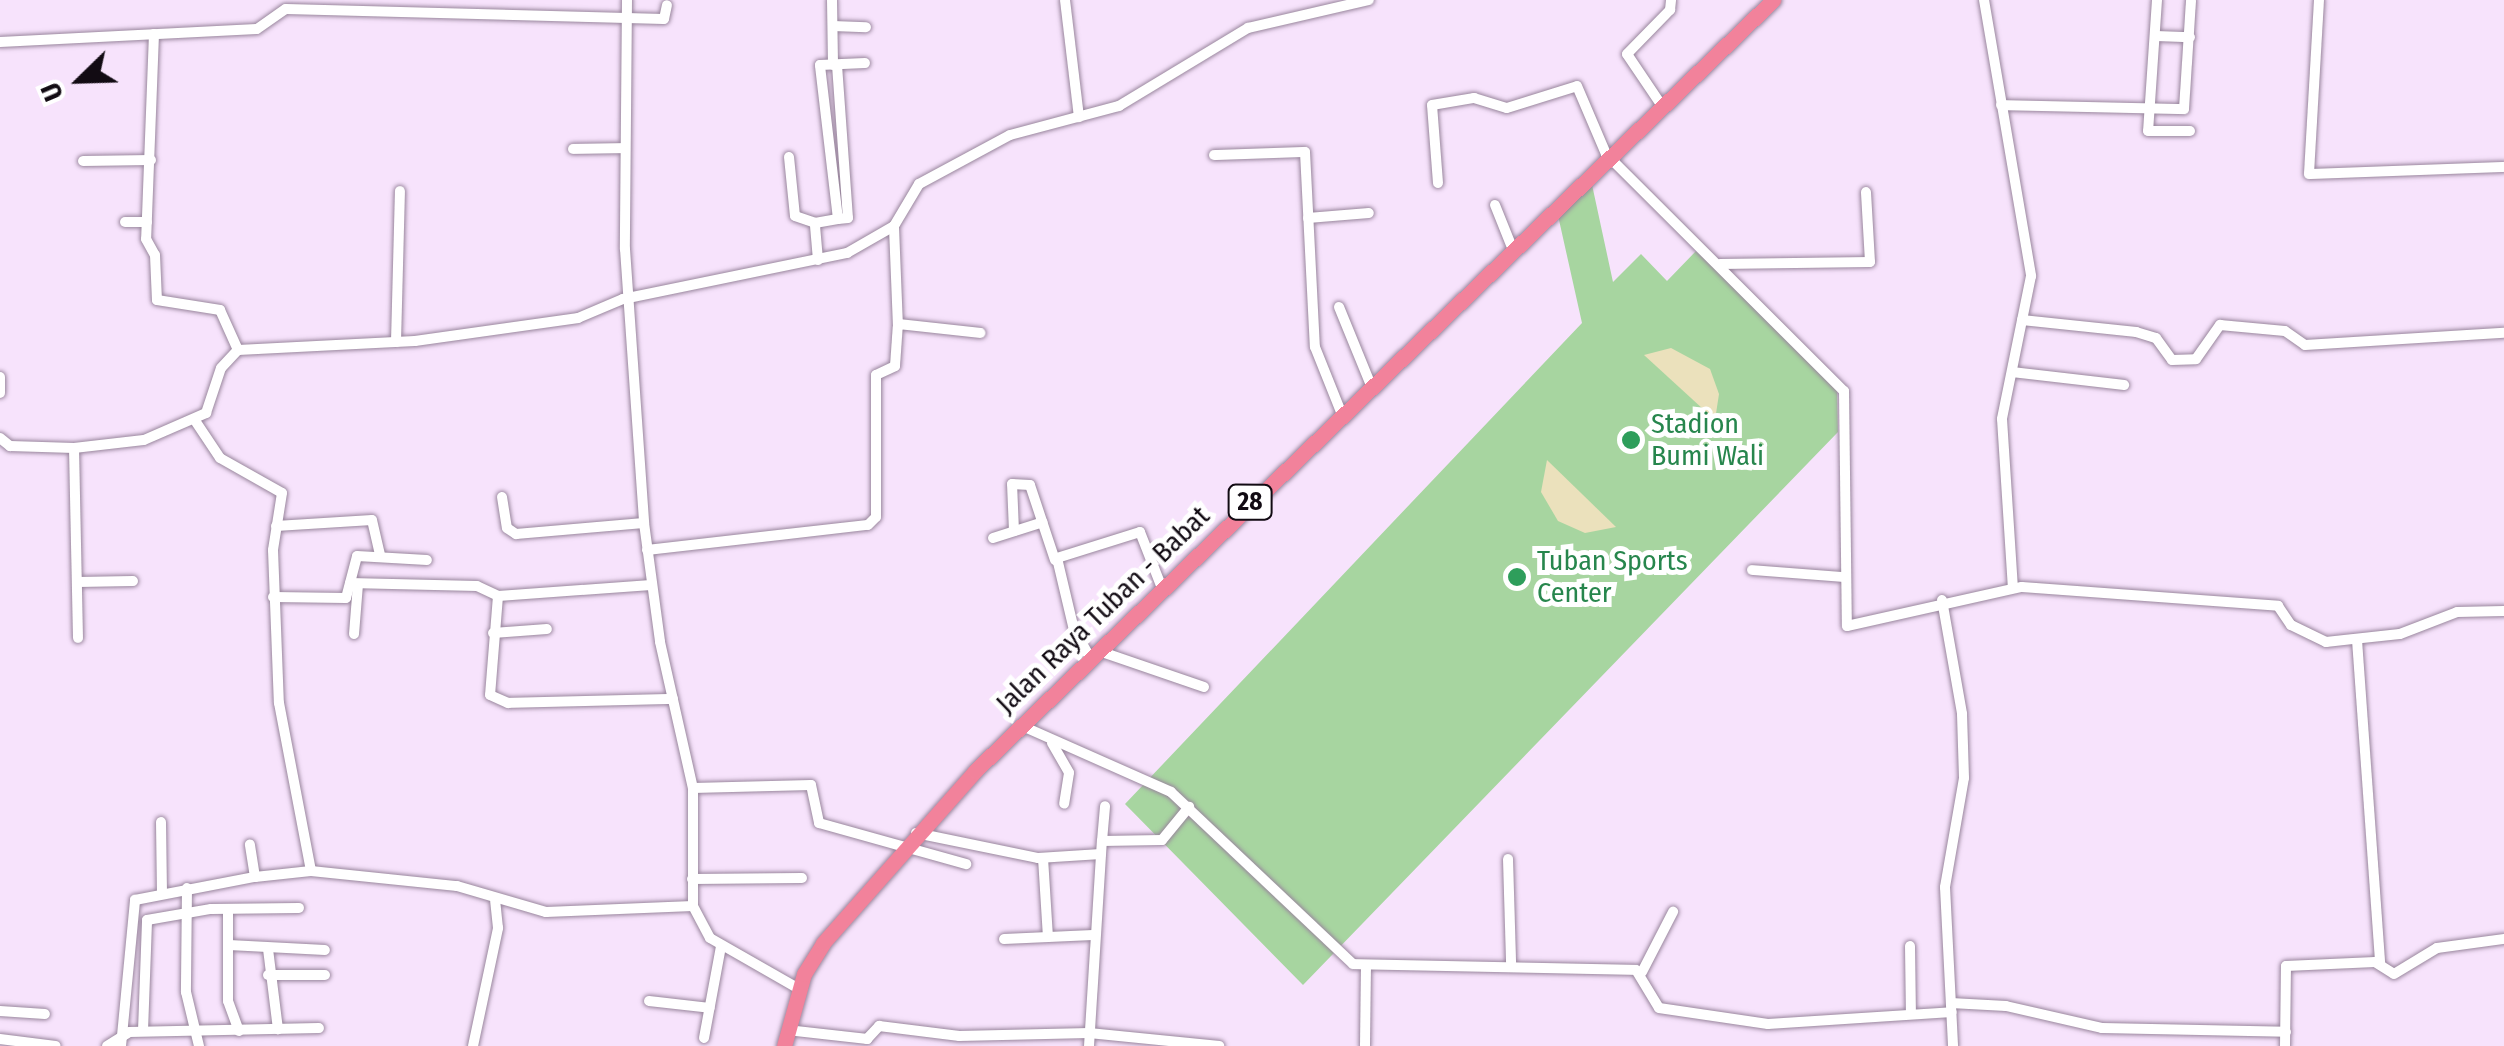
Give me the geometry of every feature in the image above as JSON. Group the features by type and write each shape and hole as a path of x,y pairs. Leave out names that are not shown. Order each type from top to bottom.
{"highway":[{"name":"Jalan Raya Tuban - Babat","path":"786,1038 798,989 823,943 910,839 1020,725 1370,383 1606,154 1773,0"}],"street":[{"path":"626,0 629,298 644,523 651,585 692,788 693,906 721,946 798,989"},
{"path":"832,0 835,65"},
{"path":"1066,0 1079,117"},
{"path":"647,550 868,525 876,517 876,376 895,366 898,324 894,226 912,190 1010,135 1079,117 1168,81 1248,28 1369,0"},
{"path":"1660,103 1627,54 1670,10 1670,0"},
{"path":"1984,0 2031,268 2001,451 2014,588"},
{"path":"2157,0 2148,131 2190,131"},
{"path":"2001,105 2148,111 2187,106 2191,0"},
{"path":"2318,0 2309,174 2504,167"},
{"path":"0,42 257,29 286,9 664,19 668,5"},
{"path":"832,26 866,27"},
{"path":"154,34 147,222 160,304 220,310 238,350"},
{"path":"2156,36 2190,37"},
{"path":"789,157 795,216 815,222 838,219 839,155 820,66 865,64"},
{"path":"1438,183 1430,119 1438,103 1474,98 1507,108 1574,84 1606,154 1844,392 1850,462 1844,577 1847,626 1942,600 2014,588 2278,606 2291,625 2318,640 2357,640 2457,612 2504,611"},
{"path":"573,149 625,148"},
{"path":"1214,156 1305,152 1315,347 1342,412"},
{"path":"82,161 151,160"},
{"path":"396,342 400,192"},
{"path":"1720,264 1870,262 1866,192"},
{"path":"1495,204 1511,246"},
{"path":"1308,218 1369,214"},
{"path":"124,222 147,222"},
{"path":"815,222 818,260"},
{"path":"1,442 74,448 144,440 196,422 210,408 225,360 238,350 396,342 578,318 629,298 818,260 894,226"},
{"path":"1340,307 1370,383"},
{"path":"2022,320 2136,332 2156,338 2172,360 2196,359 2220,324 2285,331 2305,345 2504,333"},
{"path":"898,324 980,333"},
{"path":"2012,372 2124,385"},
{"path":"0,377 0,393"},
{"path":"196,422 220,458 282,493 276,526 273,596 280,714 311,871"},
{"path":"74,448 78,638"},
{"path":"1014,531 1012,484 1032,486 1055,560 1095,655 1204,686"},
{"path":"502,497 507,528 516,534 644,523"},
{"path":"276,526 372,520 380,556"},
{"path":"992,538 1043,522"},
{"path":"1055,560 1140,532 1162,588"},
{"path":"354,634 354,558 427,560"},
{"path":"1752,570 1844,577"},
{"path":"78,582 133,580"},
{"path":"354,584 477,586 498,596 651,585"},
{"path":"273,596 343,599 354,584"},
{"path":"498,596 489,689 500,702 674,699"},
{"path":"1942,600 1962,714 1964,778 1944,887 1953,1046"},
{"path":"493,633 547,629"},
{"path":"2357,640 2380,963"},
{"path":"1020,725 1052,742 1154,781 1189,807 1343,960 1366,966 1512,964 1642,972"},
{"path":"1052,742 1070,772 1064,804"},
{"path":"692,788 811,785 819,823 1043,858 1162,840 1189,807"},
{"path":"1088,1046 1105,806"},
{"path":"161,822 162,893"},
{"path":"910,839 966,864"},
{"path":"250,844 255,877"},
{"path":"1043,858 1048,937"},
{"path":"1508,859 1512,964"},
{"path":"121,1041 132,908 138,898 311,871 447,884 495,901 546,912 693,906"},
{"path":"692,879 802,878"},
{"path":"186,888 190,912 186,992 198,1040"},
{"path":"473,1046 498,928 495,901"},
{"path":"228,908 228,1000 239,1032"},
{"path":"143,1031 145,922 228,908 299,908"},
{"path":"1642,972 1673,912"},
{"path":"1004,939 1093,935"},
{"path":"2286,1046 2286,966 2380,963 2394,974 2438,948 2504,939"},
{"path":"229,945 324,950"},
{"path":"704,1038 721,946"},
{"path":"1910,946 1911,1014"},
{"path":"268,949 268,975 278,1029"},
{"path":"1365,1046 1366,966"},
{"path":"1642,972 1656,1005 1674,1013 1791,1025 2006,1006 2102,1028 2286,1032"},
{"path":"268,975 326,975"},
{"path":"649,1001 710,1008"},
{"path":"0,1011 44,1014"},
{"path":"786,1038 867,1038 879,1026 959,1036 1088,1033 1219,1046"},
{"path":"107,1046 143,1031 198,1040 239,1032 319,1028"},
{"path":"4,1042 56,1046"}],"green space":[{"name":"Tuban Sports Center","path":"1591,180 1613,282 1641,254 1667,281 1696,251 1837,386 1838,432 1303,985 1125,804 1582,323 1557,211"}],"sand":[{"path":"1671,348 1710,369 1719,394 1715,420 1644,355"},
{"path":"1547,460 1616,527 1585,533 1558,521 1541,492"}],"place":[{"name":"Stadion Bumi Wali","path":"1631,440"},
{"name":"Tuban Sports Center","path":"1517,577"}]}
